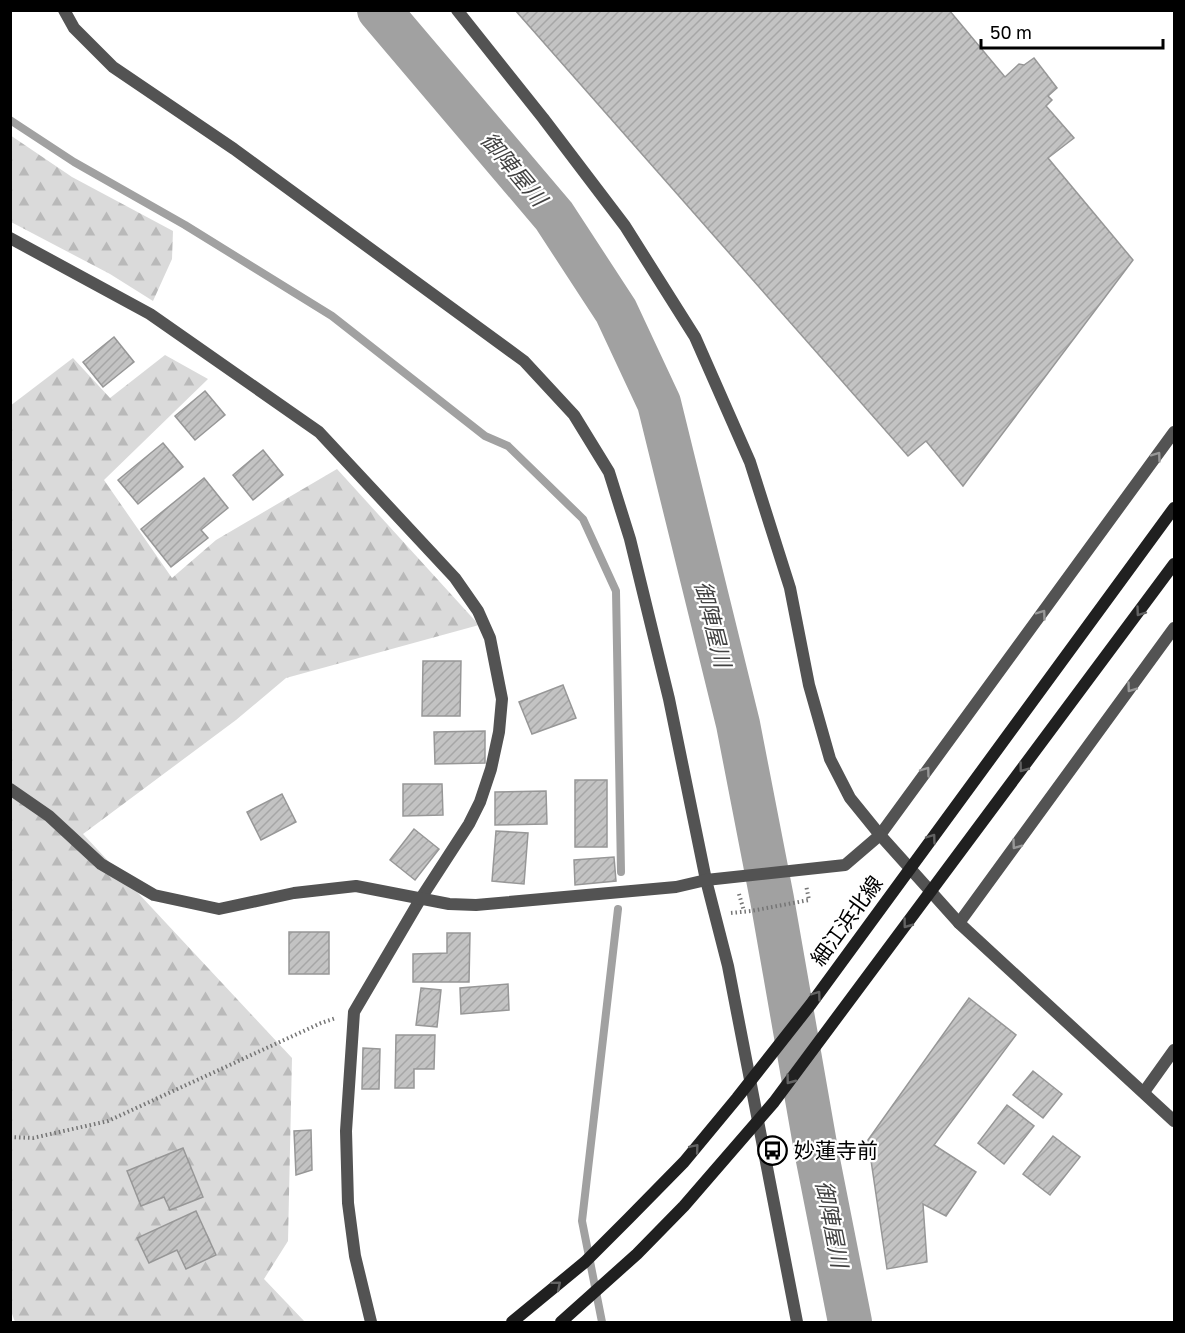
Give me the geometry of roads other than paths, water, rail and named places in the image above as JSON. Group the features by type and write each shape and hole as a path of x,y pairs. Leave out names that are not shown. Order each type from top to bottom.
{"main road":[{"name":"細江浜北線","path":"512,1323 585,1262 630,1218 684,1162 737,1098 811,1004 1174,508"},
{"path":"561,1323 637,1254 676,1214 718,1169 774,1102 1174,564"}],"street":[{"path":"64,10 74,28 113,67 234,148 524,361 574,415 609,472 630,539 669,699 706,880 728,966 797,1323"},
{"path":"457,10 625,226 695,337 750,462 790,588 809,685 830,759 850,798 959,923 1174,1121"},
{"path":"10,238 150,314 319,432 455,578 478,610 490,638 502,699 500,732 480,802 469,824 421,898 354,1012 346,1131 348,1203 356,1256 371,1323"},
{"path":"10,789 49,816 101,864 154,895 219,909 294,893 356,886 449,904 476,905 676,887 706,880 845,865 880,835 1174,432"},
{"path":"959,923 1174,628"},
{"path":"1144,1092 1174,1050"}],"waterway":[{"name":"御陣屋川","path":"379,10 554,216 616,311 659,403 738,724 850,1322"},
{"path":"10,120 74,162 185,225 332,316 485,436 508,446 583,519 616,591 621,872"},
{"path":"602,1322 582,1221 618,909"}],"place":[{"name":"妙蓮寺前","path":"773,1151"}]}
